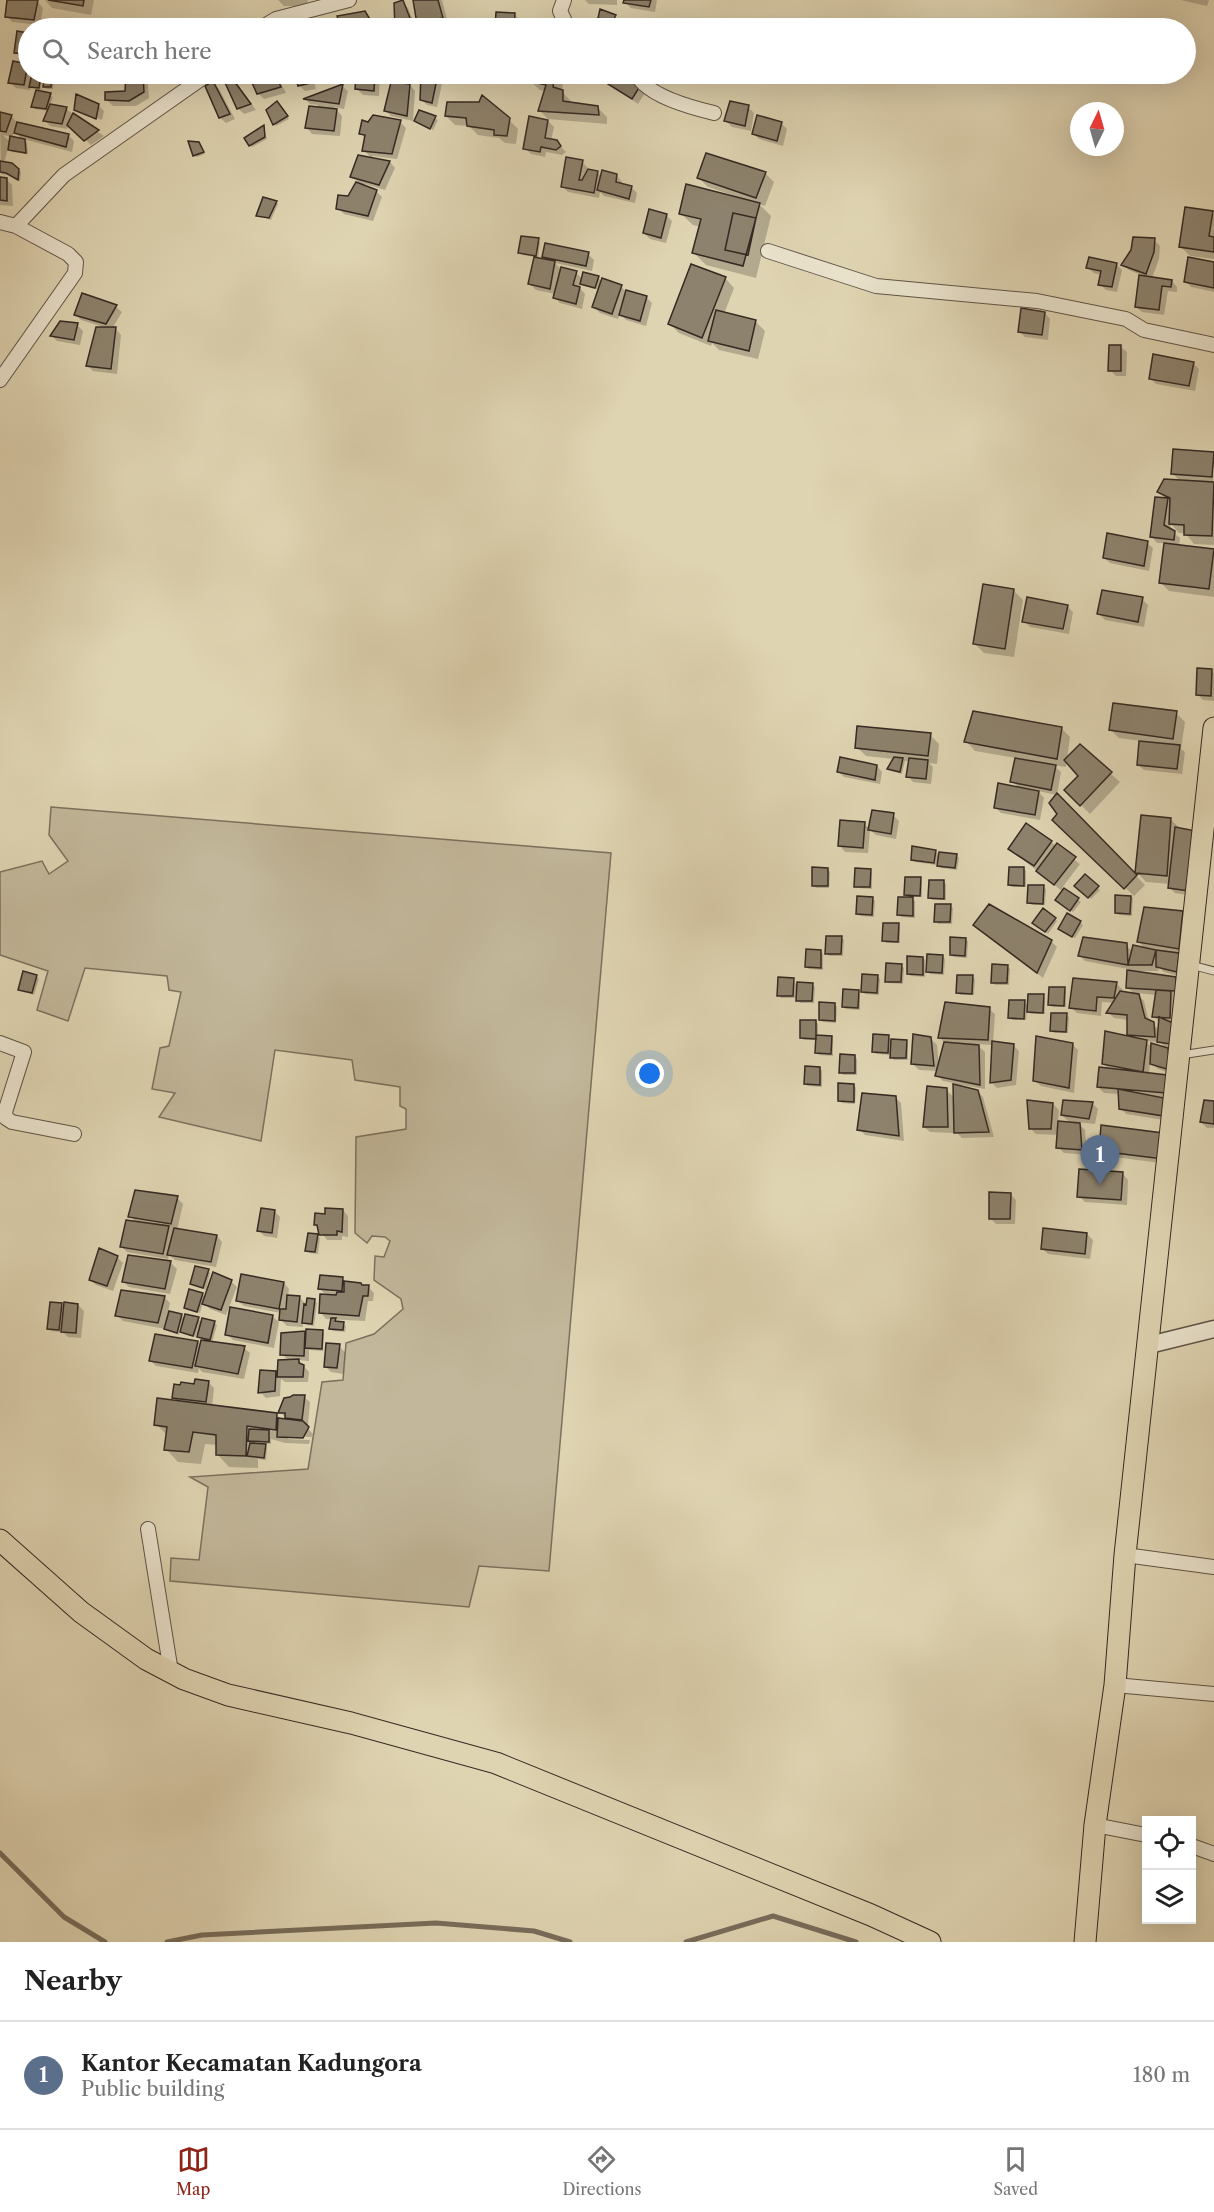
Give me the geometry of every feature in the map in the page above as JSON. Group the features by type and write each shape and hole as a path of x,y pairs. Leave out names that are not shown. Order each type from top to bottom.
{"main road":[{"path":"1085,1942 1095,1825 1114,1685 1125,1555 1214,728"},
{"path":"0,1540 81,1612 146,1659 184,1680 228,1695 351,1723 496,1763 871,1915 930,1942"}],"street":[{"path":"280,18 350,0"},
{"path":"563,18 560,11 564,0"},
{"path":"16,225 64,175 194,84"},
{"path":"644,84 660,94 692,108 714,113"},
{"path":"0,222 16,225 68,254 76,262 75,273 0,380"},
{"path":"768,251 876,286 1037,301 1126,319 1144,330 1214,345"},
{"path":"0,1043 24,1052 5,1112 6,1118 12,1122 74,1134"},
{"path":"1149,1345 1214,1329"},
{"path":"148,1529 171,1672"},
{"path":"1125,1555 1214,1567"},
{"path":"1114,1685 1214,1694"},
{"path":"1095,1825 1142,1834"},
{"path":"1196,1848 1214,1854"}],"lane":[{"path":"1189,964 1214,971"},
{"path":"1179,1056 1214,1050"}],"shaded area":[{"path":"51,807 611,853 549,1571 479,1566 469,1607 170,1581 171,1558 199,1560 208,1487 190,1477 308,1469 322,1382 343,1380 346,1343 374,1334 403,1309 401,1299 374,1280 375,1256 384,1257 390,1241 385,1237 372,1236 367,1243 355,1233 356,1137 406,1129 406,1109 400,1106 400,1087 355,1080 352,1060 275,1050 261,1141 159,1117 175,1093 152,1089 160,1048 169,1046 181,992 169,990 167,976 85,968 68,1021 37,1010 48,971 0,955 0,872 42,861 49,874 68,861 49,835"}],"building":[{"path":"7,0 38,0 34,18 5,17"},
{"path":"48,0 84,0 83,6"},
{"path":"403,0 410,18 395,18 394,3"},
{"path":"413,0 438,0 443,18 416,18"},
{"path":"624,0 651,0 649,7 623,3"},
{"path":"600,9 616,15 614,18 598,18"},
{"path":"365,11 369,18 338,18 337,16"},
{"path":"496,12 515,13 515,18 496,18"},
{"path":"17,31 18,53 14,53"},
{"path":"13,61 18,62 18,84 24,85 8,83"},
{"path":"30,84 40,84 39,88 29,87"},
{"path":"43,84 51,84 51,87 43,87"},
{"path":"125,84 144,84 144,92 129,101 105,100 105,92 125,91"},
{"path":"215,84 230,114 219,118 205,86"},
{"path":"226,84 236,84 251,104 237,109"},
{"path":"252,84 280,84 281,87 257,94"},
{"path":"343,84 339,104 303,99"},
{"path":"355,84 374,84 374,91 355,89"},
{"path":"391,84 410,84 407,116 384,111"},
{"path":"421,84 436,84 432,103 420,100"},
{"path":"542,84 553,84 553,87 563,90 563,101 598,106 599,115 538,111 546,85"},
{"path":"608,84 641,84 632,99"},
{"path":"36,90 51,93 46,109 31,107"},
{"path":"76,94 99,104 96,119 74,110"},
{"path":"482,95 510,118 507,136 494,135 494,130 467,126 466,118 445,116 447,102 479,102"},
{"path":"277,101 288,116 273,125 266,110"},
{"path":"730,101 749,105 745,126 724,121"},
{"path":"50,104 67,107 62,124 43,121"},
{"path":"309,106 337,109 334,131 305,128"},
{"path":"419,110 436,116 430,129 414,121"},
{"path":"0,112 12,115 6,132 0,131"},
{"path":"73,113 99,130 84,141 67,125"},
{"path":"373,115 401,120 392,154 362,151 365,135 359,134 362,120 368,122"},
{"path":"757,115 782,122 777,141 752,134"},
{"path":"529,116 548,120 545,138 557,140 561,146 556,150 541,147 540,152 523,149"},
{"path":"17,122 69,134 66,147 14,133"},
{"path":"264,125 265,137 249,146 244,138"},
{"path":"10,136 25,139 26,153 8,150"},
{"path":"188,141 199,142 204,152 193,156"},
{"path":"706,153 766,172 756,198 697,178"},
{"path":"358,155 390,161 379,185 350,177"},
{"path":"566,157 583,160 579,180 582,180 588,169 598,171 594,193 561,187"},
{"path":"0,161 12,163 19,169 18,180 0,172"},
{"path":"602,170 617,174 616,182 632,186 629,199 597,190"},
{"path":"0,177 7,178 7,201 0,200"},
{"path":"356,182 377,190 368,216 336,209 338,195 348,196"},
{"path":"686,184 760,203 743,266 692,253 701,219 679,214"},
{"path":"263,197 277,201 269,218 256,216"},
{"path":"1185,207 1213,211 1209,236 1214,237 1214,252 1179,247"},
{"path":"649,209 667,214 661,238 643,233"},
{"path":"733,213 756,218 748,255 725,250"},
{"path":"521,236 539,238 536,256 518,253"},
{"path":"1133,237 1155,238 1154,252 1146,274 1121,265 1131,250"},
{"path":"545,243 589,252 586,266 542,257"},
{"path":"534,257 555,261 550,289 528,284"},
{"path":"1089,257 1117,263 1112,287 1098,285 1101,271 1086,268"},
{"path":"1188,257 1214,262 1214,288 1184,282"},
{"path":"691,264 726,277 702,338 668,324"},
{"path":"561,267 577,271 573,285 580,287 576,304 553,298"},
{"path":"583,272 599,276 595,288 580,284"},
{"path":"1139,275 1172,280 1171,287 1162,286 1159,310 1135,307"},
{"path":"602,278 622,285 612,314 592,307"},
{"path":"626,290 647,296 640,321 619,315"},
{"path":"82,293 117,305 106,324 74,315"},
{"path":"1021,308 1045,312 1042,335 1018,332"},
{"path":"716,310 756,320 749,351 708,341"},
{"path":"60,321 78,323 74,340 50,336"},
{"path":"96,327 116,327 111,369 86,366"},
{"path":"1109,345 1121,345 1121,371 1108,371"},
{"path":"1153,354 1194,362 1189,386 1149,379"},
{"path":"1173,449 1214,452 1212,477 1171,474"},
{"path":"1164,479 1214,482 1212,536 1184,535 1184,525 1169,524 1170,498 1157,492"},
{"path":"1155,497 1168,498 1164,525 1175,531 1174,540 1150,537"},
{"path":"1107,533 1148,541 1144,566 1103,558"},
{"path":"1164,543 1214,549 1209,589 1159,583"},
{"path":"983,584 1014,589 1005,649 973,644"},
{"path":"1102,590 1143,597 1138,622 1097,614"},
{"path":"1027,597 1068,605 1063,629 1022,622"},
{"path":"1197,668 1212,669 1211,696 1196,695"},
{"path":"1113,703 1177,711 1173,739 1109,730"},
{"path":"973,711 1062,727 1057,759 964,742"},
{"path":"857,726 931,733 928,756 855,748"},
{"path":"1139,741 1180,745 1177,769 1137,765"},
{"path":"1080,744 1112,772 1080,806 1064,790 1078,776 1064,760"},
{"path":"840,757 877,765 875,780 837,772"},
{"path":"894,757 903,758 900,772 887,769"},
{"path":"909,758 928,760 926,779 906,777"},
{"path":"1015,758 1056,765 1051,790 1010,782"},
{"path":"998,783 1039,791 1035,815 994,808"},
{"path":"1057,793 1137,875 1124,889 1052,820 1057,814 1049,803"},
{"path":"872,810 894,813 891,834 868,830"},
{"path":"1141,815 1171,818 1167,876 1135,873"},
{"path":"840,820 865,822 863,848 838,846"},
{"path":"1026,823 1052,841 1034,866 1008,849"},
{"path":"1175,827 1196,831 1189,891 1168,888"},
{"path":"1057,843 1076,857 1054,885 1036,871"},
{"path":"912,846 936,850 934,863 911,860"},
{"path":"939,852 957,854 955,868 937,866"},
{"path":"812,867 828,868 828,886 812,886"},
{"path":"1009,867 1024,867 1024,886 1008,885"},
{"path":"855,868 871,869 870,887 854,887"},
{"path":"1085,874 1099,886 1088,898 1074,886"},
{"path":"905,877 921,877 920,896 904,895"},
{"path":"929,880 944,880 944,899 928,898"},
{"path":"1028,885 1044,885 1043,904 1027,903"},
{"path":"1064,888 1079,898 1070,911 1055,900"},
{"path":"1115,895 1131,896 1130,914 1115,913"},
{"path":"857,896 873,897 872,915 856,914"},
{"path":"898,897 913,897 913,916 897,915"},
{"path":"935,904 951,904 950,922 934,922"},
{"path":"989,904 1052,940 1037,973 973,925"},
{"path":"1144,907 1183,911 1179,949 1137,942"},
{"path":"1043,908 1056,918 1045,932 1032,923"},
{"path":"1067,913 1081,921 1072,937 1058,929"},
{"path":"883,923 899,923 898,942 882,941"},
{"path":"826,936 842,936 841,954 825,954"},
{"path":"950,937 966,938 965,956 950,955"},
{"path":"1083,937 1127,943 1128,965 1078,956"},
{"path":"1133,945 1156,950 1152,965 1128,965"},
{"path":"806,949 821,950 821,968 805,967"},
{"path":"1156,950 1179,953 1177,972 1156,967"},
{"path":"927,954 943,955 942,973 926,972"},
{"path":"907,956 923,957 923,975 907,974"},
{"path":"886,963 902,964 901,982 885,982"},
{"path":"992,964 1008,965 1007,983 991,983"},
{"path":"1127,970 1176,977 1176,991 1126,988"},
{"path":"23,971 37,975 32,993 18,990"},
{"path":"862,974 878,975 877,993 861,992"},
{"path":"957,975 973,975 972,994 956,993"},
{"path":"778,977 794,978 793,996 777,996"},
{"path":"1073,978 1117,982 1114,998 1097,997 1096,1011 1069,1008"},
{"path":"797,982 813,983 812,1001 796,1001"},
{"path":"1049,987 1065,987 1064,1006 1048,1005"},
{"path":"843,989 859,990 858,1008 842,1007"},
{"path":"1156,990 1171,991 1170,1018 1152,1017"},
{"path":"1120,991 1139,994 1145,1018 1154,1022 1155,1037 1127,1035 1127,1015 1106,1013"},
{"path":"1028,994 1044,994 1043,1013 1027,1012"},
{"path":"1009,1000 1025,1000 1024,1019 1008,1018"},
{"path":"819,1002 835,1003 835,1021 819,1020"},
{"path":"945,1002 990,1007 988,1040 938,1038"},
{"path":"1051,1013 1067,1013 1066,1032 1050,1031"},
{"path":"1159,1017 1173,1023 1171,1044 1157,1042"},
{"path":"800,1020 816,1020 816,1039 800,1038"},
{"path":"1105,1031 1147,1040 1143,1072 1102,1064"},
{"path":"873,1034 889,1035 888,1053 872,1052"},
{"path":"913,1034 931,1037 934,1066 911,1064"},
{"path":"816,1035 832,1036 831,1054 815,1053"},
{"path":"1036,1036 1073,1043 1069,1088 1033,1081"},
{"path":"891,1039 907,1040 906,1058 890,1058"},
{"path":"992,1041 1014,1044 1011,1080 990,1083"},
{"path":"944,1042 979,1045 980,1085 935,1076"},
{"path":"1151,1043 1168,1048 1170,1070 1150,1064"},
{"path":"840,1054 855,1055 855,1073 839,1073"},
{"path":"805,1066 820,1067 820,1085 804,1084"},
{"path":"1099,1067 1167,1075 1166,1093 1097,1087"},
{"path":"838,1083 854,1084 854,1102 838,1101"},
{"path":"953,1084 978,1090 989,1132 954,1133"},
{"path":"927,1086 947,1088 948,1127 923,1127"},
{"path":"1118,1089 1164,1098 1164,1116 1119,1109"},
{"path":"862,1093 896,1096 899,1136 857,1130"},
{"path":"1027,1100 1053,1103 1051,1129 1029,1129"},
{"path":"1063,1100 1093,1102 1089,1119 1061,1115"},
{"path":"1204,1100 1214,1101 1214,1124 1200,1122"},
{"path":"1058,1121 1080,1123 1082,1150 1056,1148"},
{"path":"1101,1125 1163,1133 1163,1159 1099,1151"},
{"path":"1079,1169 1123,1172 1121,1200 1077,1197"},
{"path":"135,1190 178,1196 171,1224 128,1217"},
{"path":"989,1192 1011,1193 1010,1219 989,1219"},
{"path":"261,1208 275,1210 272,1233 257,1231"},
{"path":"325,1208 343,1209 342,1232 337,1231 337,1235 319,1235 317,1225 314,1225 315,1213 325,1214"},
{"path":"126,1220 169,1226 163,1254 120,1247"},
{"path":"174,1228 217,1235 211,1262 167,1255"},
{"path":"1043,1228 1087,1233 1085,1254 1041,1249"},
{"path":"308,1233 318,1234 315,1252 305,1251"},
{"path":"99,1248 118,1256 107,1286 89,1280"},
{"path":"128,1255 171,1261 165,1289 122,1282"},
{"path":"195,1266 209,1269 203,1288 190,1284"},
{"path":"213,1272 232,1280 221,1310 202,1304"},
{"path":"241,1274 284,1282 279,1309 236,1301"},
{"path":"320,1275 343,1277 342,1291 318,1289"},
{"path":"344,1281 369,1285 368,1296 363,1296 359,1316 319,1313 320,1294 336,1295 337,1292 344,1292"},
{"path":"189,1289 203,1293 197,1312 184,1308"},
{"path":"121,1290 165,1296 158,1323 115,1316"},
{"path":"287,1295 300,1296 297,1322 279,1320 280,1309 286,1309"},
{"path":"307,1298 315,1299 312,1324 302,1323"},
{"path":"50,1302 62,1303 59,1330 47,1329"},
{"path":"64,1302 78,1304 76,1333 61,1332"},
{"path":"230,1307 273,1315 268,1343 225,1335"},
{"path":"169,1311 182,1314 177,1333 164,1329"},
{"path":"185,1314 199,1317 193,1336 180,1332"},
{"path":"202,1318 215,1321 210,1340 197,1337"},
{"path":"331,1318 344,1322 343,1330 329,1329"},
{"path":"306,1329 323,1330 322,1349 305,1348"},
{"path":"305,1331 304,1356 280,1355 281,1333"},
{"path":"155,1334 198,1341 192,1368 149,1361"},
{"path":"201,1340 245,1346 238,1374 195,1366"},
{"path":"326,1343 340,1344 337,1368 324,1367"},
{"path":"299,1359 299,1363 304,1365 303,1377 277,1377 278,1360"},
{"path":"260,1370 276,1371 275,1391 258,1393"},
{"path":"195,1379 209,1381 206,1402 172,1398 174,1384 180,1385 181,1382 194,1384"},
{"path":"305,1395 302,1420 285,1418 285,1413 278,1413 284,1398"},
{"path":"157,1398 277,1413 276,1430 247,1426 246,1456 216,1455 216,1435 193,1432 189,1452 164,1450 167,1427 154,1425"},
{"path":"278,1418 303,1421 309,1427 303,1438 277,1437"},
{"path":"249,1429 269,1430 269,1442 248,1441"},
{"path":"250,1443 266,1444 264,1458 247,1456"}],"waterway":[{"path":"0,1853 64,1917 105,1942"},
{"path":"686,1942 773,1916 856,1942"},
{"path":"167,1942 202,1935 436,1923 534,1931 570,1942"}],"place":[{"name":"Kantor Kecamatan Kadungora","path":"1100,1185"}]}
